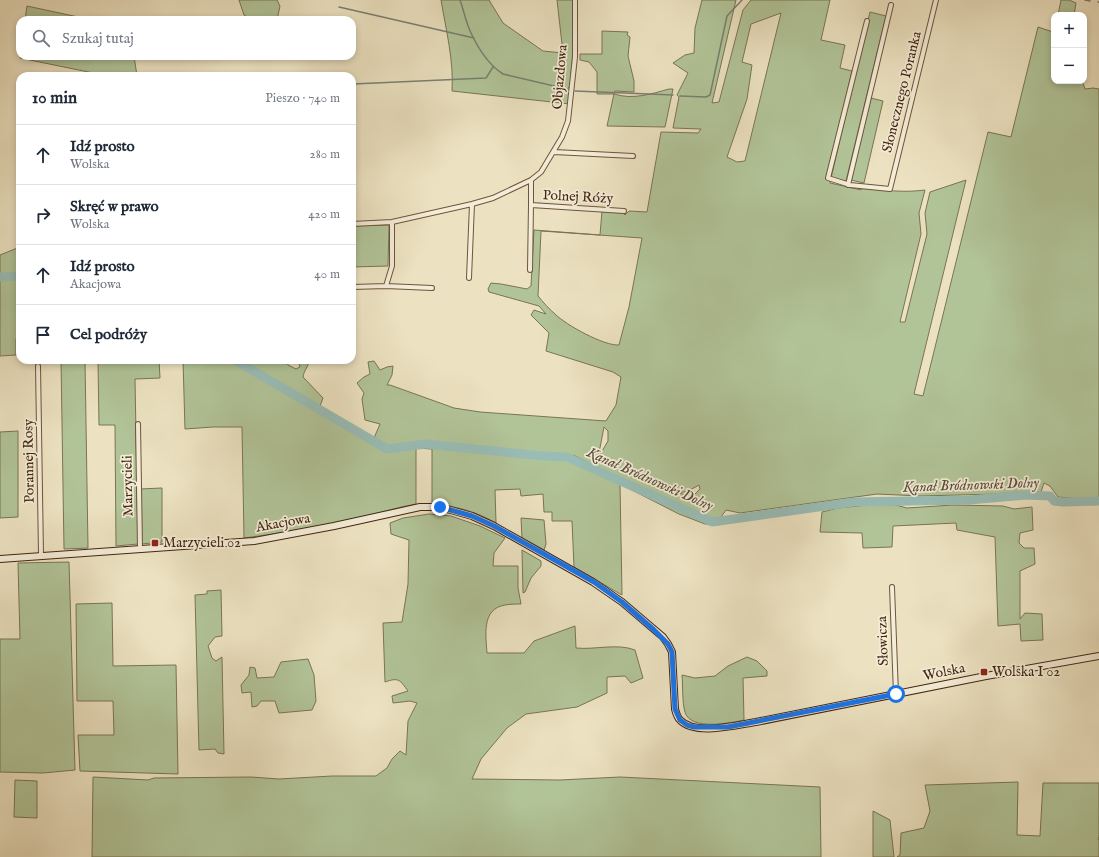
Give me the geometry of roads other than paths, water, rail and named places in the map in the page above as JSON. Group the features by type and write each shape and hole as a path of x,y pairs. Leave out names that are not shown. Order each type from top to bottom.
{"street":[{"name":"Objazdowa","path":"356,224 392,222 472,204 493,198 531,180 541,172 562,138 568,121 575,57 575,0"},
{"name":"Słonecznego Poranka","path":"848,185 890,189 936,0"},
{"path":"867,21 828,178 848,185 891,5"},
{"path":"554,152 633,156"},
{"name":"Polnej Róży","path":"531,180 531,205 624,210"},
{"path":"469,278 472,204"},
{"path":"530,270 531,205"},
{"path":"386,286 392,266 392,222"},
{"path":"356,287 386,286 432,288"},
{"name":"Porannej Rosy","path":"38,366 41,555"},
{"name":"Marzycieli","path":"138,424 140,548"},
{"name":"Akacjowa","path":"0,559 254,541 334,526 420,507 440,507 472,516"},
{"name":"Wolska","path":"472,516 499,529 608,592 663,637 672,652 675,709 680,720 687,725 694,727 728,727 1099,656"},
{"name":"Słowicza","path":"892,587 896,694"}],"waterway":[{"path":"460,0 474,39 484,56 493,66 503,74 567,89"},
{"path":"680,96 706,97 710,95 727,16 742,0"},
{"path":"1085,0 1090,1"},
{"path":"339,7 474,38"},
{"path":"356,84 486,78 493,67"},
{"path":"575,91 673,95"},
{"name":"Kanał Bródnowski Dolny","path":"0,277 16,276"},
{"name":"Kanał Bródnowski Dolny","path":"242,364 387,449 426,444 543,456 567,457 712,522 854,502 969,500 1026,495 1050,496 1054,501 1063,502 1099,501"}],"place":[{"name":"Marzycieli 02","path":"155,543"},
{"name":"Wolska I 02","path":"984,672"}]}
